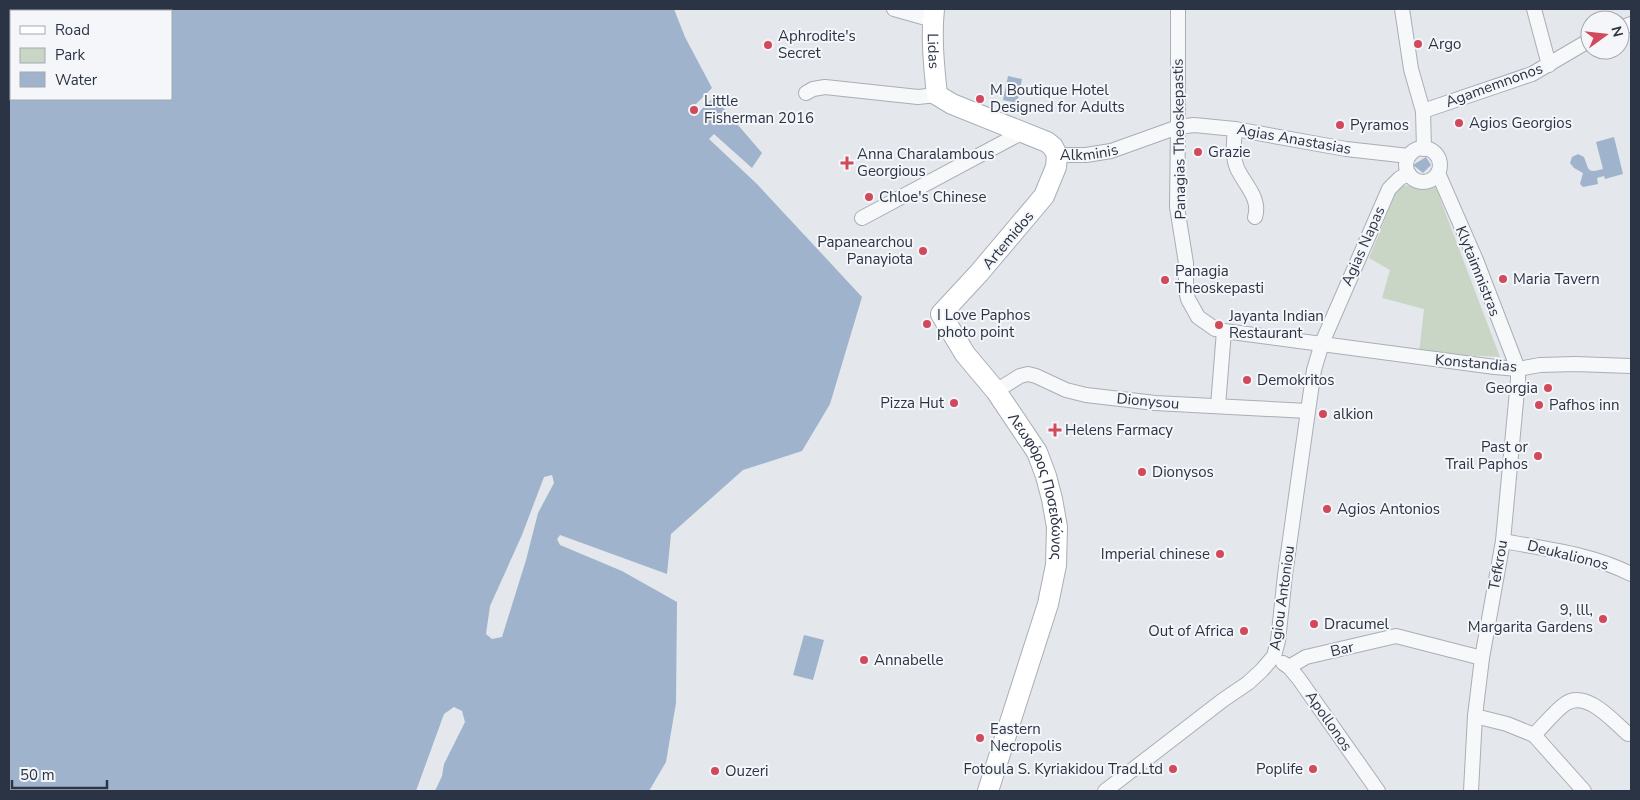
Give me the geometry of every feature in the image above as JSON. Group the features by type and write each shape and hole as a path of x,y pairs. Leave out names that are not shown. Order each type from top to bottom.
{"main road":[{"name":"Lidas","path":"934,14 934,62 937,95"},
{"name":"Alkminis","path":"937,95 952,104 1047,142 1053,146 1057,155"},
{"name":"Artemidos","path":"941,314 980,273 1044,196 1056,167 1057,155"},
{"name":"Λεωφόρος Ποσειδώνος","path":"941,314 965,354 996,391 1037,452 1046,476 1057,527 1056,565 1047,610 988,791"}],"street":[{"path":"894,9 934,14"},
{"name":"Panagias Theoskepastis","path":"1178,9 1177,207 1184,246 1188,300 1198,317 1215,329 1322,343"},
{"path":"1402,9 1411,69 1423,111 1424,149"},
{"path":"1534,9 1548,65"},
{"name":"Agamemnonos","path":"1423,111 1532,74 1580,46"},
{"path":"806,93 819,87 826,87 918,97 937,95"},
{"name":"Agias Anastasias","path":"1178,127 1194,125 1235,129 1346,149 1410,156"},
{"name":"Alkminis","path":"1057,155 1086,155 1111,151 1178,127"},
{"path":"1235,129 1235,162 1256,200 1257,212 1255,217"},
{"path":"862,218 1022,132"},
{"path":"1424,149 1434,153 1440,166 1438,173 1432,179 1425,182 1417,181 1409,174 1406,164 1410,156 1417,150 1424,149"},
{"name":"Klytaimnistras","path":"1438,173 1476,260 1518,369"},
{"name":"Agias Napas","path":"1328,327 1389,189 1400,178 1409,174"},
{"name":"Agiou Antoniou","path":"1105,791 1216,705 1248,683 1274,656 1278,642 1285,575 1314,370 1328,327"},
{"path":"1218,406 1224,331"},
{"name":"Konstandias","path":"1322,343 1466,364 1518,369 1540,364 1631,366"},
{"name":"Tefkrou","path":"1471,791 1475,716 1482,658 1503,540 1518,369"},
{"name":"Dionysou","path":"996,391 1020,376 1028,374 1066,390 1086,395 1155,403 1308,411"},
{"name":"Deukalionos","path":"1503,540 1574,554 1618,567 1631,574"},
{"name":"Bar","path":"1289,667 1306,657 1396,636 1482,658"},
{"name":"Apollonos","path":"1274,656 1289,667 1378,791"},
{"path":"1534,735 1565,704 1581,700 1590,702 1628,734"},
{"path":"1475,716 1507,724 1534,735 1584,791"}],"green space":[{"path":"1399,185 1436,188 1500,357 1419,353 1424,309 1382,298 1390,270 1369,258"}],"water":[{"path":"9,9 674,9 685,37 712,88 690,110 695,116 714,97 762,153 752,168 714,134 709,139 757,184 862,297 830,404 802,451 743,470 671,534 667,574 560,535 557,539 560,545 622,571 677,602 676,703 666,762 649,791 9,791"},
{"path":"1008,76 1022,79 1017,103 1003,100"},
{"path":"1614,137 1623,174 1605,179 1604,176 1597,178 1598,184 1583,187 1580,184 1583,173 1574,168 1570,163 1572,157 1578,154 1584,157 1591,171 1603,169 1596,142"},
{"path":"1426,157 1431,165 1423,173 1413,165"},
{"path":"804,635 824,640 813,680 793,675"}],"pier":[{"path":"552,475 554,483 538,513 526,560 502,637 492,639 486,634 490,606 522,535 544,477"},
{"path":"454,707 462,711 465,722 444,764 442,776 435,791 416,791 444,714"}],"place":[{"name":"Argo","path":"1418,44"},
{"name":"Aphrodite's Secret","path":"768,45"},
{"name":"M Boutique Hotel Designed for Adults","path":"980,99"},
{"name":"Little Fisherman 2016","path":"694,110"},
{"name":"Agios Georgios","path":"1459,123"},
{"name":"Pyramos","path":"1340,125"},
{"name":"Grazie","path":"1198,152"},
{"name":"Anna Charalambous Georgious","path":"847,163"},
{"name":"Chloe's Chinese","path":"869,197"},
{"name":"Papanearchou Panayiota","path":"923,251"},
{"name":"Maria Tavern","path":"1503,279"},
{"name":"Panagia Theoskepasti","path":"1165,280"},
{"name":"I Love Paphos photo point","path":"927,324"},
{"name":"Jayanta Indian Restaurant","path":"1219,325"},
{"name":"Demokritos","path":"1247,380"},
{"name":"Georgia","path":"1548,388"},
{"name":"Pizza Hut","path":"954,403"},
{"name":"Pafhos inn","path":"1539,405"},
{"name":"alkion","path":"1323,414"},
{"name":"Helens Farmacy","path":"1055,430"},
{"name":"Past or Trail Paphos","path":"1538,456"},
{"name":"Dionysos","path":"1142,472"},
{"name":"Agios Antonios","path":"1327,509"},
{"name":"Imperial chinese","path":"1220,554"},
{"name":"9, lll, Margarita Gardens","path":"1603,619"},
{"name":"Dracumel","path":"1314,624"},
{"name":"Out of Africa","path":"1244,631"},
{"name":"Annabelle","path":"864,660"},
{"name":"Eastern Necropolis","path":"980,738"},
{"name":"Fotoula S. Kyriakidou Trad.Ltd","path":"1173,769"},
{"name":"Poplife","path":"1313,769"},
{"name":"Ouzeri","path":"715,771"}]}
